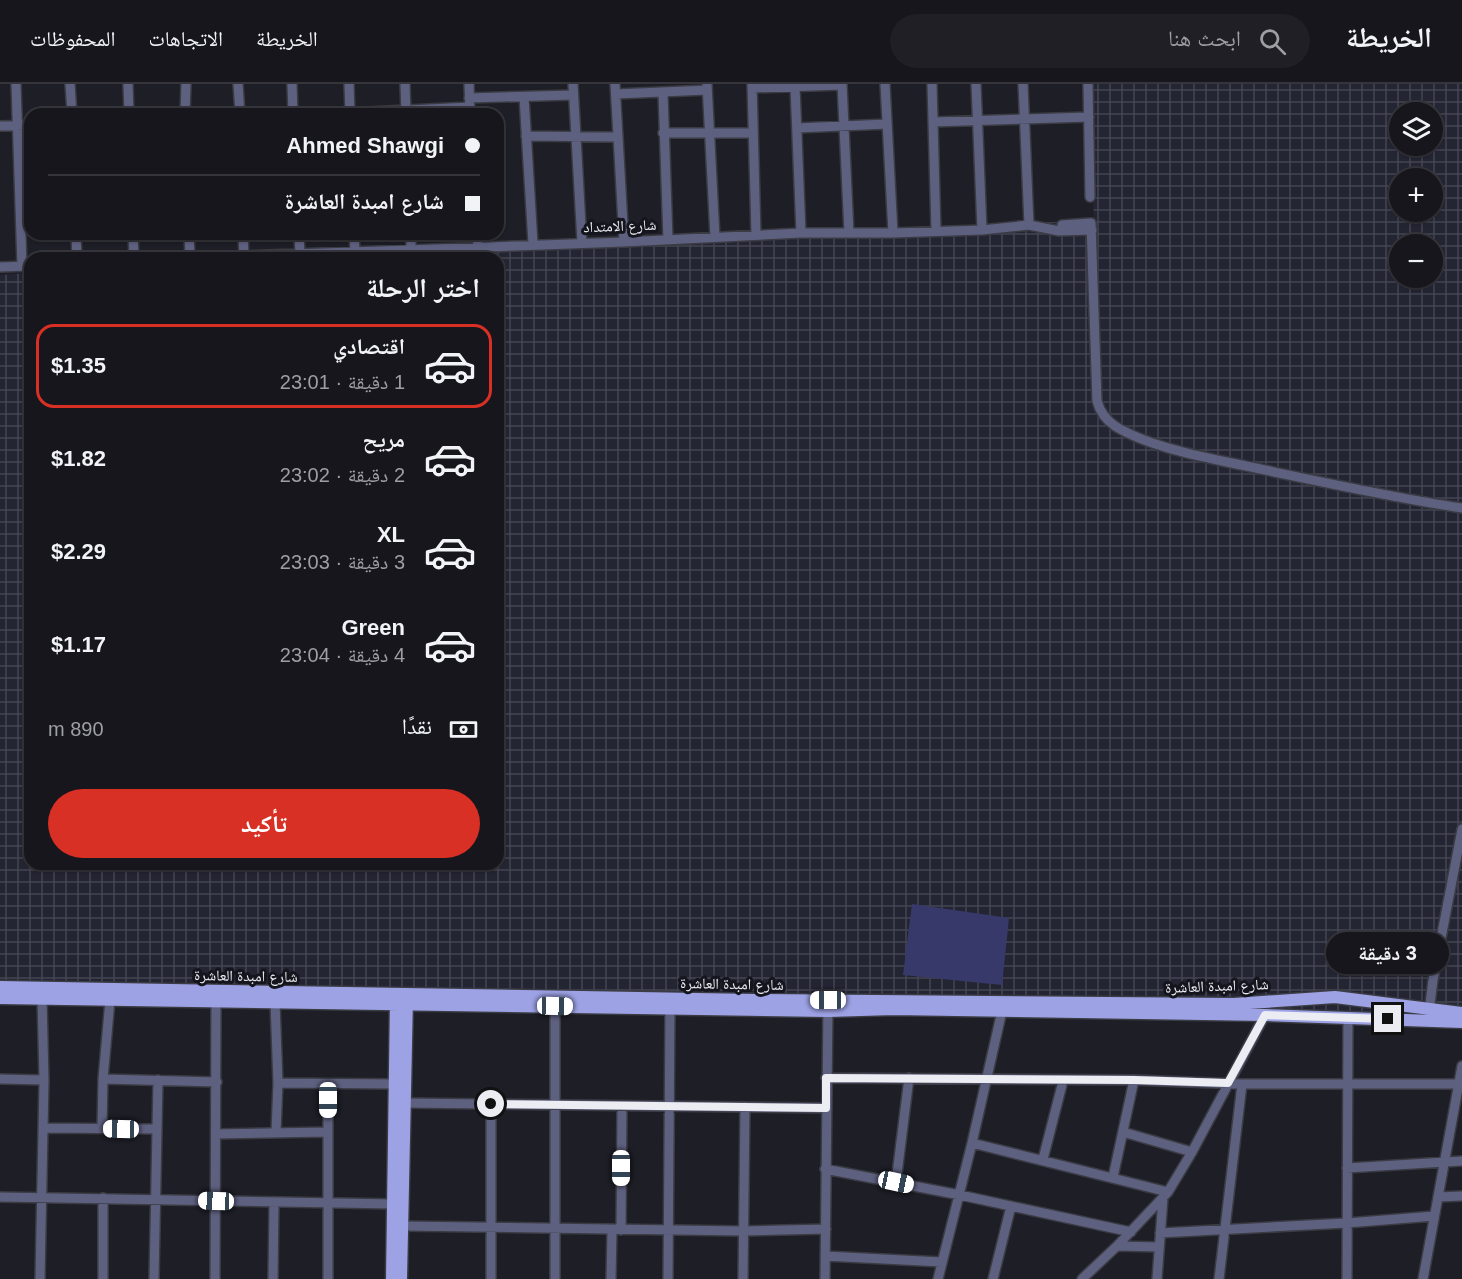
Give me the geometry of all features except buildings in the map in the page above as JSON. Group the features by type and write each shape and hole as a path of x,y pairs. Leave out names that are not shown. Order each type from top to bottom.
{"main road":[{"name":"شارع امبدة العاشرة","path":"0,987 367,992 401,999 555,1006 670,1007 1234,1004 1335,997 1462,1022"},
{"name":"شارع امبدة العاشرة","path":"0,998 275,1002 401,999 828,1005 1348,1018 1462,1013"},
{"path":"401,999 394,1084 394,1204 397,1261 401,1279"},
{"path":"393,1279 402,1226 405,1103 401,999"}],"street":[{"path":"16,84 24,235"},
{"path":"70,84 72,108"},
{"path":"128,84 129,108"},
{"path":"185,108 186,84"},
{"path":"238,84 240,108"},
{"path":"292,84 293,108"},
{"path":"349,84 350,108"},
{"path":"405,84 406,108"},
{"path":"469,84 470,106"},
{"path":"573,84 582,243"},
{"path":"756,235 752,86 795,87 842,84 849,233"},
{"path":"885,84 892,233"},
{"path":"932,84 936,231"},
{"path":"976,84 982,230"},
{"path":"1023,84 1029,225"},
{"path":"1088,84 1090,197"},
{"path":"624,242 616,89 663,93 707,87 715,237"},
{"path":"795,87 801,233"},
{"path":"663,93 668,240"},
{"path":"449,108 524,97 573,95"},
{"path":"524,97 533,244"},
{"path":"933,122 1089,117"},
{"path":"0,126 24,124"},
{"path":"797,128 887,124"},
{"path":"663,133 753,133"},
{"path":"526,136 618,137"},
{"name":"شارع الامتداد","path":"337,252 801,233 982,230 1029,225 1054,229 1060,225 1091,226 1097,401 1103,415 1114,426 1158,444 1219,460 1387,496 1462,507"},
{"path":"354,240 355,251"},
{"path":"411,240 411,249"},
{"path":"477,240 478,248"},
{"path":"0,267 24,266"},
{"path":"1429,1015 1433,980 1462,829"},
{"path":"40,1279 44,1080 42,998"},
{"path":"102,1128 103,1079 110,1000"},
{"path":"215,1279 216,1001"},
{"path":"275,1002 278,1083 276,1132"},
{"path":"825,1279 828,1005"},
{"path":"555,1006 555,1279"},
{"path":"668,1279 670,1007"},
{"path":"938,1279 960,1195 1002,1011"},
{"path":"1082,1279 1131,1232 1165,1195 1192,1152 1265,1015"},
{"path":"1347,1279 1348,1018"},
{"path":"1423,1279 1462,1066"},
{"path":"826,1078 1134,1080 1242,1084 1460,1084"},
{"path":"896,1182 909,1078"},
{"path":"103,1079 217,1082"},
{"path":"0,1080 44,1080"},
{"path":"154,1279 158,1080"},
{"path":"1113,1178 1134,1080"},
{"path":"1043,1159 1063,1081"},
{"path":"278,1083 394,1084"},
{"path":"328,1084 328,1279"},
{"path":"1220,1279 1242,1084"},
{"path":"405,1103 826,1108"},
{"path":"491,1104 491,1279"},
{"path":"611,1279 616,1230 622,1106"},
{"path":"743,1279 745,1107"},
{"path":"43,1128 157,1130"},
{"path":"216,1134 328,1132"},
{"path":"1123,1132 1192,1152"},
{"path":"972,1143 1043,1159 1165,1195"},
{"path":"1347,1168 1462,1161"},
{"path":"825,1169 1131,1232"},
{"path":"1157,1279 1165,1195"},
{"path":"0,1197 394,1204"},
{"path":"1438,1197 1462,1197"},
{"path":"103,1198 103,1279"},
{"path":"273,1279 274,1203"},
{"path":"993,1279 1011,1206"},
{"path":"1160,1233 1434,1216"},
{"path":"402,1226 555,1230 826,1229"},
{"path":"1117,1246 1159,1247"},
{"path":"825,1256 942,1262"}],"shaded area":[{"path":"1088,84 1462,84 1462,1015 0,999 0,275 24,273 24,870 504,870 504,252 421,252 1094,220"},
{"path":"912,904 1009,918 1002,985 903,975"}],"route":[{"path":"491,1104 826,1108 826,1078 1134,1080 1228,1083 1265,1015 1388,1019"}]}
